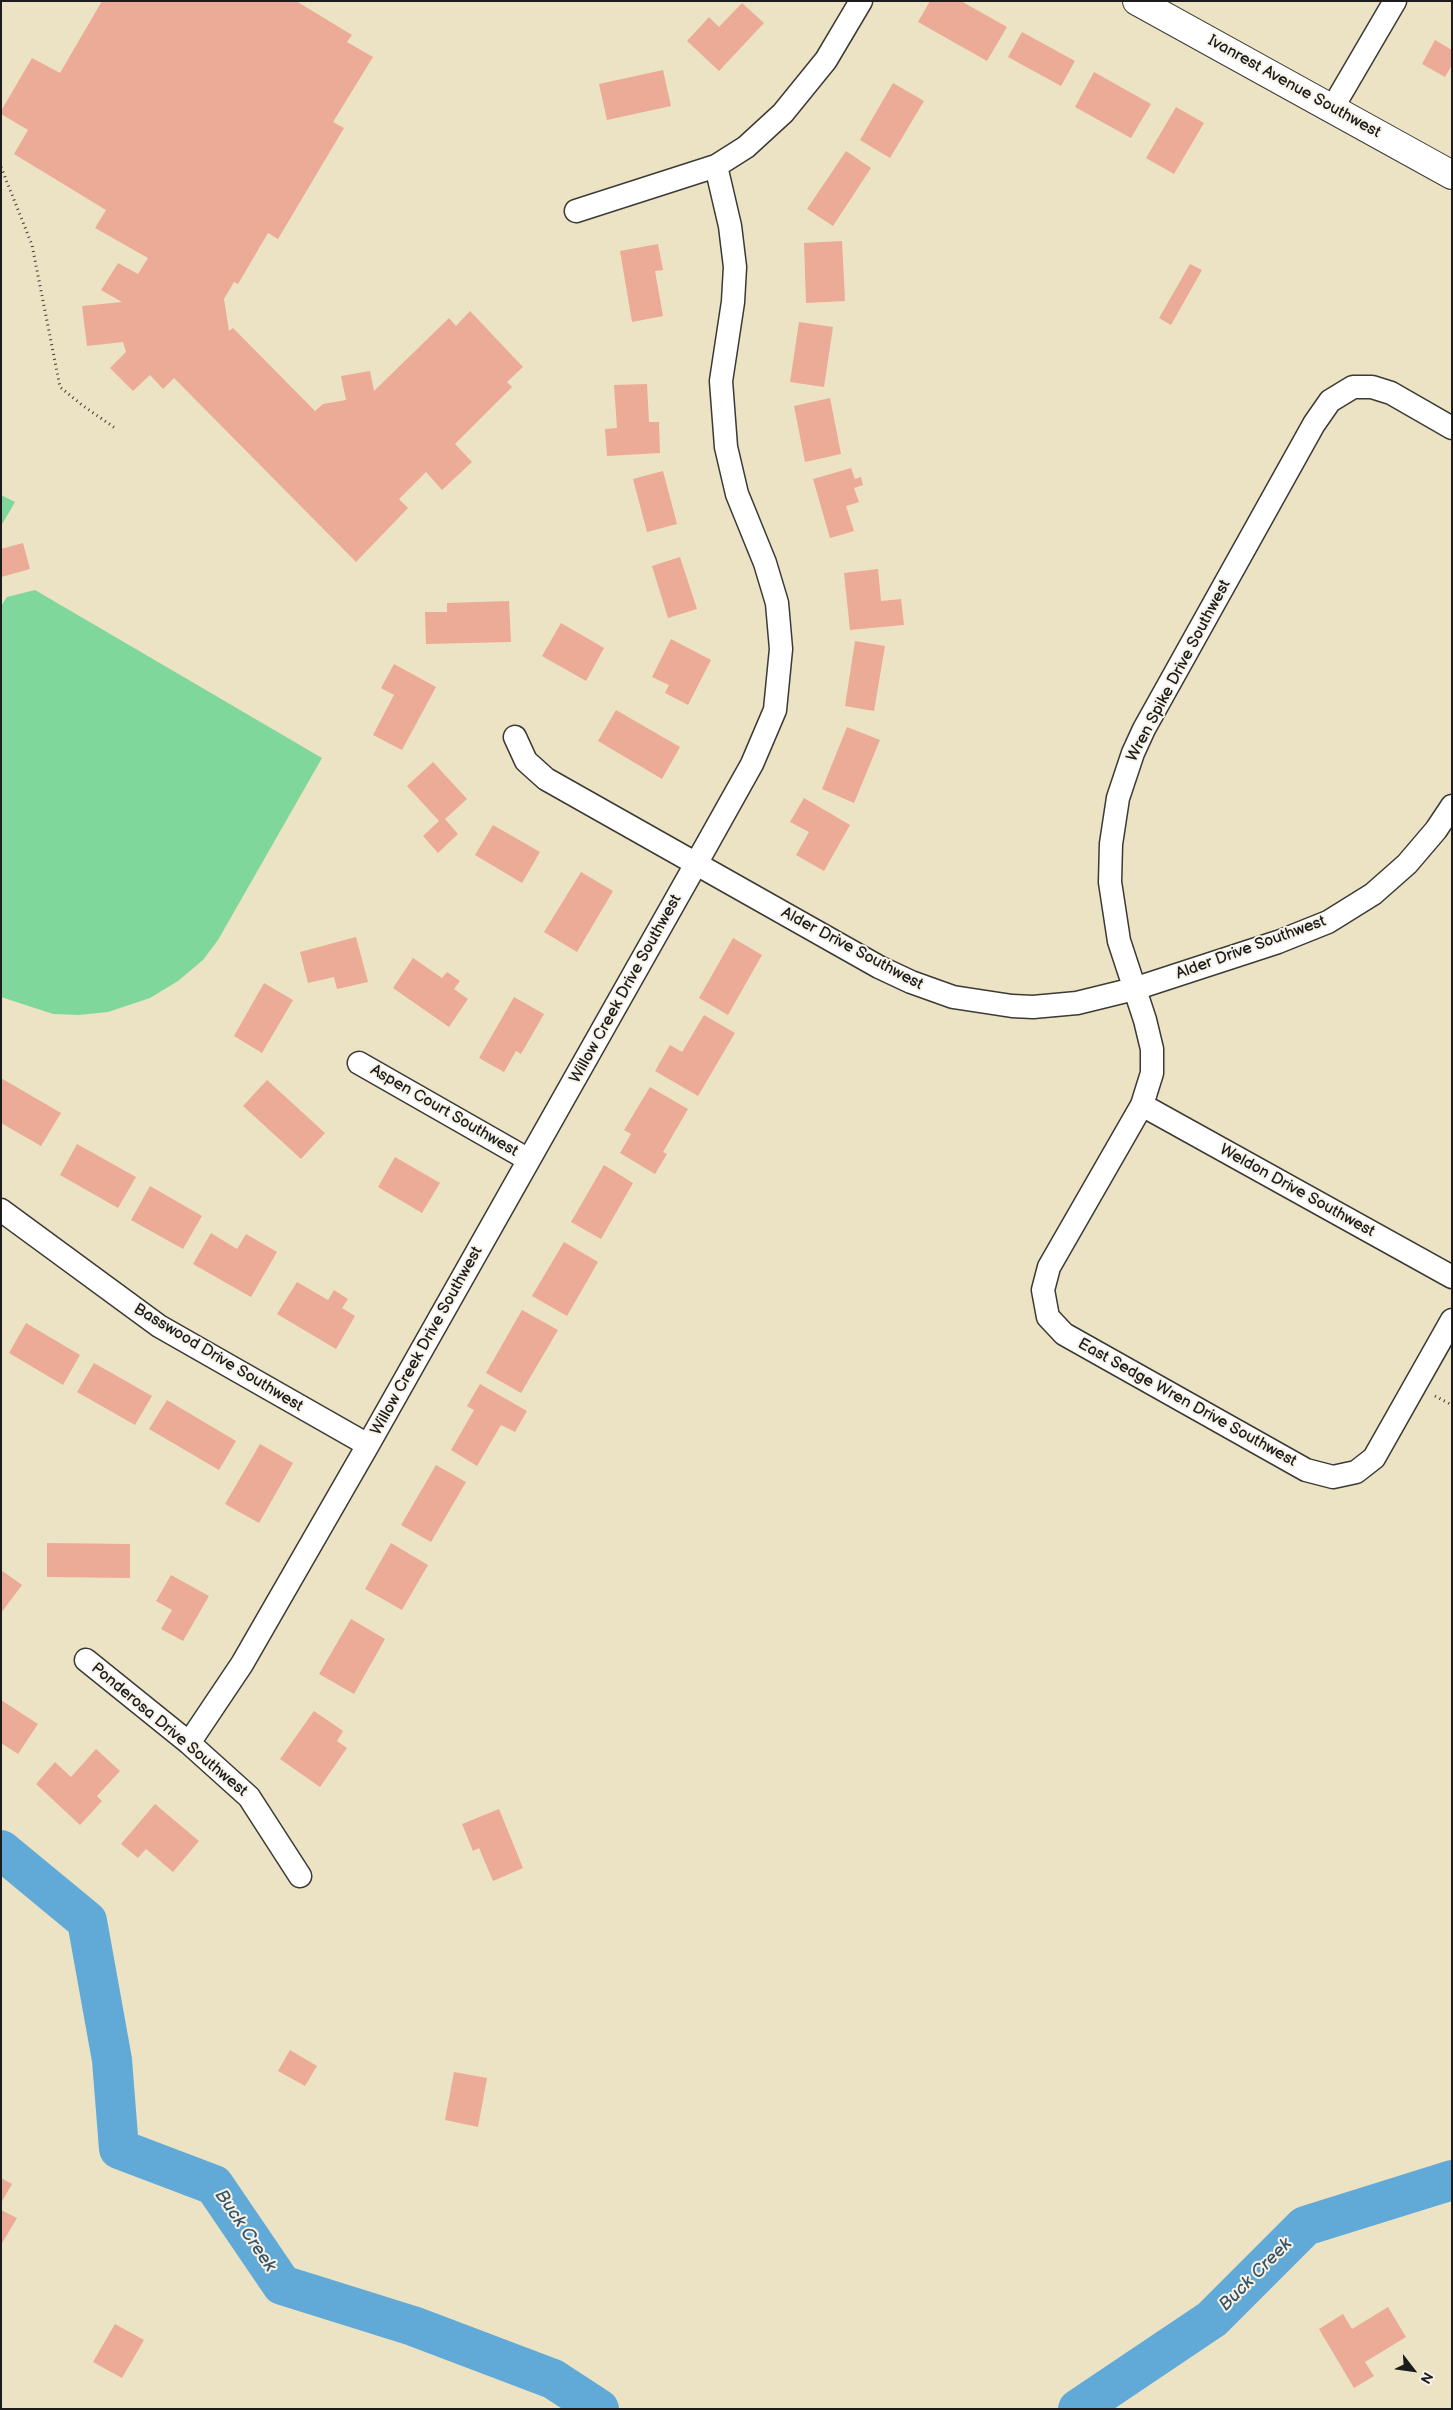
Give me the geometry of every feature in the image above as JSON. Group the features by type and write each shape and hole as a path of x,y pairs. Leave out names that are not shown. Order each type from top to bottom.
{"street":[{"path":"576,211 716,166 746,147 783,113 826,60 860,1"},
{"name":"Ivanrest Avenue Southwest","path":"1136,1 1452,174"},
{"path":"1332,107 1395,1"},
{"name":"Willow Creek Drive Southwest","path":"189,1743 242,1664 368,1445 752,764 767,731 778,692 781,648 780,623 771,581 737,494 726,447 721,381 733,302 735,267 730,226 716,166"},
{"name":"Wren Spike Drive Southwest","path":"1044,1302 1045,1279 1049,1267 1142,1105 1152,1073 1152,1049 1145,1020 1119,941 1110,882 1114,821 1124,776 1133,753 1157,704 1314,424 1330,401 1353,387 1372,387 1381,389 1452,428"},
{"name":"Alder Drive Southwest","path":"515,738 526,761 546,779 879,967 917,985 953,997 1033,1007 1077,1003 1134,989 1296,936 1336,918 1373,894 1407,864 1436,830 1452,806"},
{"name":"Aspen Court Southwest","path":"359,1063 529,1160"},
{"name":"Weldon Drive Southwest","path":"1142,1105 1452,1277"},
{"name":"Basswood Drive Southwest","path":"1,1210 159,1326 368,1445"},
{"name":"East Sedge Wren Drive Southwest","path":"1044,1302 1052,1323 1064,1334 1306,1470 1332,1477 1348,1475 1364,1467 1379,1451 1452,1320"},
{"name":"Ponderosa Drive Southwest","path":"86,1660 189,1743 249,1797 300,1876"}],"path":[{"path":"1,167 32,245 60,387 82,405 116,428"}],"green space":[{"path":"1,495 15,502 1,526"},
{"path":"35,590 322,758 218,940 203,960 178,981 150,998 108,1012 79,1015 53,1014 1,997 1,606 7,597"}],"building":[{"path":"102,1 296,1 352,35 347,42 373,57 333,122 344,128 278,239 268,233 238,284 234,282 224,299 229,331 233,328 315,411 323,404 346,400 341,376 370,371 374,391 449,318 456,326 470,311 523,367 507,382 512,387 455,444 472,462 442,490 426,472 399,499 408,508 356,562 174,378 163,389 150,375 133,391 110,368 126,352 123,342 87,346 82,306 122,302 101,290 118,263 138,274 148,258 95,228 106,210 14,154 28,130 1,114 1,111 32,58 60,73"},
{"path":"930,1 961,1 1007,27 987,61 918,22"},
{"path":"742,3 764,23 719,71 687,41 709,17 719,27"},
{"path":"1022,32 1075,61 1061,86 1008,57"},
{"path":"1435,40 1452,50 1452,65 1445,77 1422,64"},
{"path":"663,70 671,106 607,120 599,84"},
{"path":"1094,72 1151,104 1131,138 1075,107"},
{"path":"893,83 924,101 890,158 860,140"},
{"path":"1176,107 1204,123 1174,174 1146,158"},
{"path":"846,151 871,168 833,226 807,209"},
{"path":"842,241 845,301 806,303 804,243"},
{"path":"658,244 663,270 655,271 663,316 632,322 620,251"},
{"path":"1190,264 1202,270 1171,325 1159,318"},
{"path":"799,322 833,327 824,387 790,382"},
{"path":"647,384 649,422 659,422 660,453 607,456 605,429 617,428 614,385"},
{"path":"830,398 841,454 805,462 794,406"},
{"path":"851,468 855,479 861,477 863,485 854,488 859,502 846,506 854,531 830,538 813,479"},
{"path":"663,471 677,524 647,532 633,479"},
{"path":"23,543 30,569 1,577 1,549"},
{"path":"680,557 697,609 668,618 652,566"},
{"path":"878,569 881,601 901,599 904,625 850,630 844,573"},
{"path":"509,601 511,642 426,644 425,612 447,612 447,603"},
{"path":"561,623 604,648 586,681 542,656"},
{"path":"671,639 711,660 688,705 665,693 669,685 652,677"},
{"path":"855,641 885,646 874,711 845,706"},
{"path":"394,664 436,687 402,750 373,735 394,695 381,688"},
{"path":"616,710 680,747 662,779 598,741"},
{"path":"847,727 880,740 854,803 822,789"},
{"path":"433,762 467,799 445,819 458,834 438,853 423,836 439,821 407,786"},
{"path":"804,798 850,825 824,871 796,855 809,832 790,822"},
{"path":"493,825 540,852 522,883 475,855"},
{"path":"581,872 613,891 577,952 544,932"},
{"path":"356,937 368,982 337,989 334,977 308,983 300,952"},
{"path":"733,938 762,955 728,1015 699,998"},
{"path":"413,958 442,978 447,972 460,981 454,989 468,999 449,1027 393,988"},
{"path":"264,983 293,1000 262,1053 234,1036"},
{"path":"514,997 544,1014 521,1054 516,1051 504,1072 479,1058"},
{"path":"704,1015 735,1033 698,1096 655,1071 670,1045 682,1052"},
{"path":"1,1078 61,1113 41,1146 1,1123"},
{"path":"267,1080 325,1133 301,1159 243,1106"},
{"path":"650,1087 688,1109 663,1152 667,1154 655,1174 620,1153 631,1134 624,1130"},
{"path":"77,1144 136,1177 118,1208 60,1175"},
{"path":"395,1157 440,1183 422,1213 378,1187"},
{"path":"604,1165 633,1183 601,1239 571,1222"},
{"path":"150,1186 202,1216 183,1249 131,1220"},
{"path":"211,1233 237,1249 246,1234 277,1252 251,1297 193,1264"},
{"path":"564,1242 598,1262 567,1316 532,1296"},
{"path":"297,1282 328,1300 334,1290 348,1299 342,1308 355,1316 336,1349 277,1314"},
{"path":"522,1310 558,1330 521,1393 486,1373"},
{"path":"26,1323 80,1355 63,1385 9,1353"},
{"path":"94,1363 152,1396 135,1425 77,1392"},
{"path":"480,1384 527,1411 515,1432 501,1425 477,1466 451,1450 474,1410 467,1406"},
{"path":"167,1400 236,1441 219,1470 149,1429"},
{"path":"260,1444 293,1463 259,1523 225,1504"},
{"path":"436,1465 466,1482 431,1542 401,1525"},
{"path":"47,1543 130,1544 130,1578 47,1577"},
{"path":"391,1543 428,1565 402,1610 365,1589"},
{"path":"1,1570 22,1585 1,1613"},
{"path":"171,1575 209,1596 183,1641 161,1629 172,1610 156,1601"},
{"path":"351,1619 385,1639 354,1694 319,1674"},
{"path":"1,1700 38,1724 18,1754 1,1743"},
{"path":"314,1711 343,1731 337,1741 347,1748 320,1787 280,1759"},
{"path":"96,1749 120,1771 97,1796 102,1801 80,1825 36,1784 55,1762 71,1777"},
{"path":"155,1804 199,1841 173,1872 146,1849 138,1858 121,1844"},
{"path":"499,1809 523,1868 493,1881 479,1848 473,1851 462,1824"},
{"path":"290,2050 317,2066 305,2086 278,2071"},
{"path":"454,2072 487,2078 478,2127 445,2120"},
{"path":"1,2178 12,2184 1,2203"},
{"path":"1,2210 17,2218 1,2245"},
{"path":"1388,2307 1406,2337 1365,2362 1374,2376 1354,2388 1319,2329 1343,2314 1352,2329"},
{"path":"115,2324 144,2340 122,2378 93,2362"}],"waterway":[{"name":"Buck Creek","path":"1,1850 87,1921 112,2060 119,2149 214,2185 282,2285 413,2326 553,2379 599,2409"},
{"name":"Buck Creek","path":"1078,2409 1212,2319 1305,2226 1452,2180"}]}
